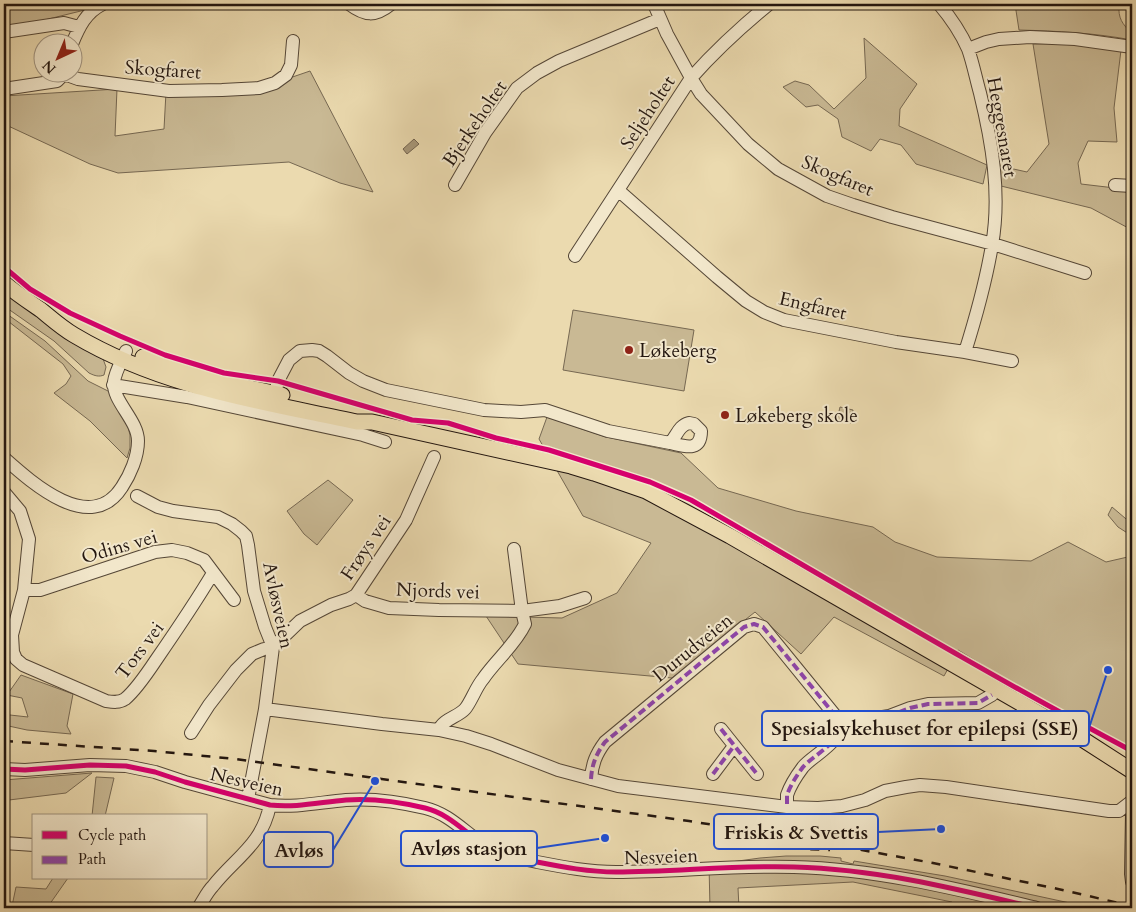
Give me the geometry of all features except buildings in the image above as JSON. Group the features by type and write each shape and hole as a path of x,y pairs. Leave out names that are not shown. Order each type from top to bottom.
{"main road":[{"path":"4,283 42,311 170,379 248,399 274,399 356,422 372,422 554,462 594,473 646,491 730,536 1076,735 1132,771"},
{"path":"1076,735 1132,760"}],"street":[{"path":"77,32 89,13 103,4"},
{"path":"349,4 372,14 378,13 391,4"},
{"name":"Skogfaret","path":"654,4 660,19 701,94 748,144 778,169 827,196 853,205 1085,272"},
{"name":"Seljeholtet","path":"576,256 691,78 709,58 769,4"},
{"name":"Heggesnaret","path":"939,4 954,24 968,49 987,120 994,161 996,212 993,244 978,308 965,352"},
{"name":"Bjerkeholtet","path":"455,185 485,133 517,88 537,73 559,61 660,19"},
{"path":"4,32 64,24 79,27"},
{"path":"968,49 999,39 1030,37 1075,39 1132,47"},
{"name":"Skogfaret","path":"82,80 169,91 259,88 276,83 286,74 291,65 292,41"},
{"name":"Skogfaret","path":"4,89 50,82"},
{"path":"1115,185 1132,186"},
{"name":"Engfaret","path":"618,190 717,277 746,301 764,312 784,320 896,342 1012,361"},
{"path":"274,399 278,381 289,360 300,351 312,350 319,351 363,381 386,390 484,410 521,412 545,410 608,431 670,443"},
{"path":"4,458 56,498 70,504 84,507 99,505 113,499 128,478 136,454 138,440 135,428 113,385 115,375 124,355"},
{"path":"113,385 187,397 363,435 385,442"},
{"name":"Frøys vei","path":"273,647 300,621 356,595 406,520 434,457"},
{"path":"4,492 20,511 29,540 24,590 8,629"},
{"name":"Avløsveien","path":"138,496 158,507 173,511 218,517 232,524 246,536 254,591 264,627 273,647 265,709 248,799"},
{"path":"439,730 442,724 465,709 476,687 514,642 525,624 514,549"},
{"name":"Odins vei","path":"24,590 40,590 155,552 172,550 187,553 204,560 234,600"},
{"name":"Tors vei","path":"8,629 13,652 16,659 23,665 106,701 118,702 124,700 150,668 190,611 213,573"},
{"name":"Njords vei","path":"356,595 374,604 398,608 439,610 522,611 560,606 585,598"},
{"name":"Durudveien","path":"592,779 595,756 605,742 744,627 754,624 763,627 838,719 840,724"},
{"path":"192,733 236,670 252,654 273,647"},
{"path":"787,807 788,795 793,783 804,766 828,746 839,731 840,724 889,716 928,704 978,703 992,695"},
{"path":"265,709 439,730 491,744 558,770 618,786 787,807 818,808 849,805 866,800 885,791 920,785 946,787 1108,811 1119,810 1132,801"},
{"path":"721,730 757,774"},
{"path":"713,774 734,746"},
{"name":"Nesveien","path":"4,769 25,770 90,765 126,766 147,770 270,805 291,806 356,800 411,805 443,815 487,846 506,854 572,869 625,872 771,867 815,868 880,875 927,883 1037,908"},
{"path":"198,908 213,886 243,855 258,836 264,827 270,805"},
{"path":"1132,813 1132,882"},
{"path":"4,843 32,844"}],"shaded area":[{"path":"4,4 104,4 12,28 4,25"},
{"path":"1015,4 1119,4 1120,17 1123,24 1132,34 1132,40 1076,33 1019,30"},
{"path":"864,38 917,84 900,109 899,126 987,165 983,184 916,164 901,145 880,139 871,151 842,137 838,119 818,105 806,107 783,87 795,81 809,85 834,109 866,78"},
{"path":"1073,43 1121,50 1114,108 1117,142 1088,141 1078,163 1081,184 1132,190 1132,230 1091,208 1001,186 1000,166 1027,172 1049,144 1033,44"},
{"path":"310,71 373,192 340,183 289,162 118,173 90,164 4,124 4,96 117,89 115,136 164,129 166,92 275,83"},
{"path":"414,139 419,144 407,154 403,149"},
{"path":"4,292 102,356 106,367 104,375 97,376 89,373 54,341 4,306"},
{"name":"Løkeberg","path":"573,310 694,330 684,391 563,370"},
{"path":"4,312 45,341 88,381 110,392 127,423 130,435 130,448 127,458 90,421 54,393 66,384 71,376 63,364 4,318"},
{"path":"840,407 853,410 851,423 837,420"},
{"path":"547,417 606,437 681,453 718,488 796,511 873,527 895,542 937,557 1031,561 1068,542 1106,562 1132,556 1132,753 1080,724 958,650 944,676 834,617 801,654 755,612 672,678 518,664 486,616 562,618 617,593 651,543 583,516 539,439"},
{"path":"328,480 353,500 317,545 304,534 287,511"},
{"path":"1112,507 1132,524 1132,536 1118,527 1108,515"},
{"path":"21,675 73,694 67,726 71,734 27,730 4,725 4,718 10,715 28,717 22,698 7,695"},
{"path":"92,773 66,793 4,799 4,780"},
{"path":"96,777 114,778 105,814 92,814"},
{"path":"786,856 841,858 841,861 853,864 854,861 945,876 1093,908 951,908 952,902 853,882 738,888 739,908 710,908 709,865"},
{"path":"52,880 67,880 47,908 14,908 12,906 16,887 46,889"}],"railway":[{"path":"4,741 154,751 235,759 689,821 933,863 1132,906"},
{"path":"721,839 782,848 830,850"}],"marked path":[{"path":"591,779 595,759 605,742 744,627 754,624 763,627 838,719 840,727 834,740 808,762 796,777 787,795 787,807"},
{"path":"840,724 889,716 928,704 978,703 992,695"},
{"path":"721,729 757,774"},
{"path":"713,774 734,746"}],"cycle path":[{"path":"4,267 30,289 70,313 165,355 224,373 278,381 412,420 448,423 496,438 549,450 650,482 691,500 966,659 1132,751"},
{"path":"4,769 25,770 90,765 126,766 155,772 270,805 299,805 356,800 376,800 406,804 425,808 442,815 478,841 498,852 576,869 616,872 750,867 825,869 917,881 1037,908"}],"place":[{"name":"Løkeberg","path":"629,350"},
{"name":"Løkeberg skole","path":"725,415"},
{"name":"Spesialsykehuset for epilepsi (SSE)","path":"1108,670"},
{"name":"Avløs","path":"375,781"},
{"name":"Friskis & Svettis","path":"941,829"},
{"name":"Avløs stasjon","path":"605,838"}]}
